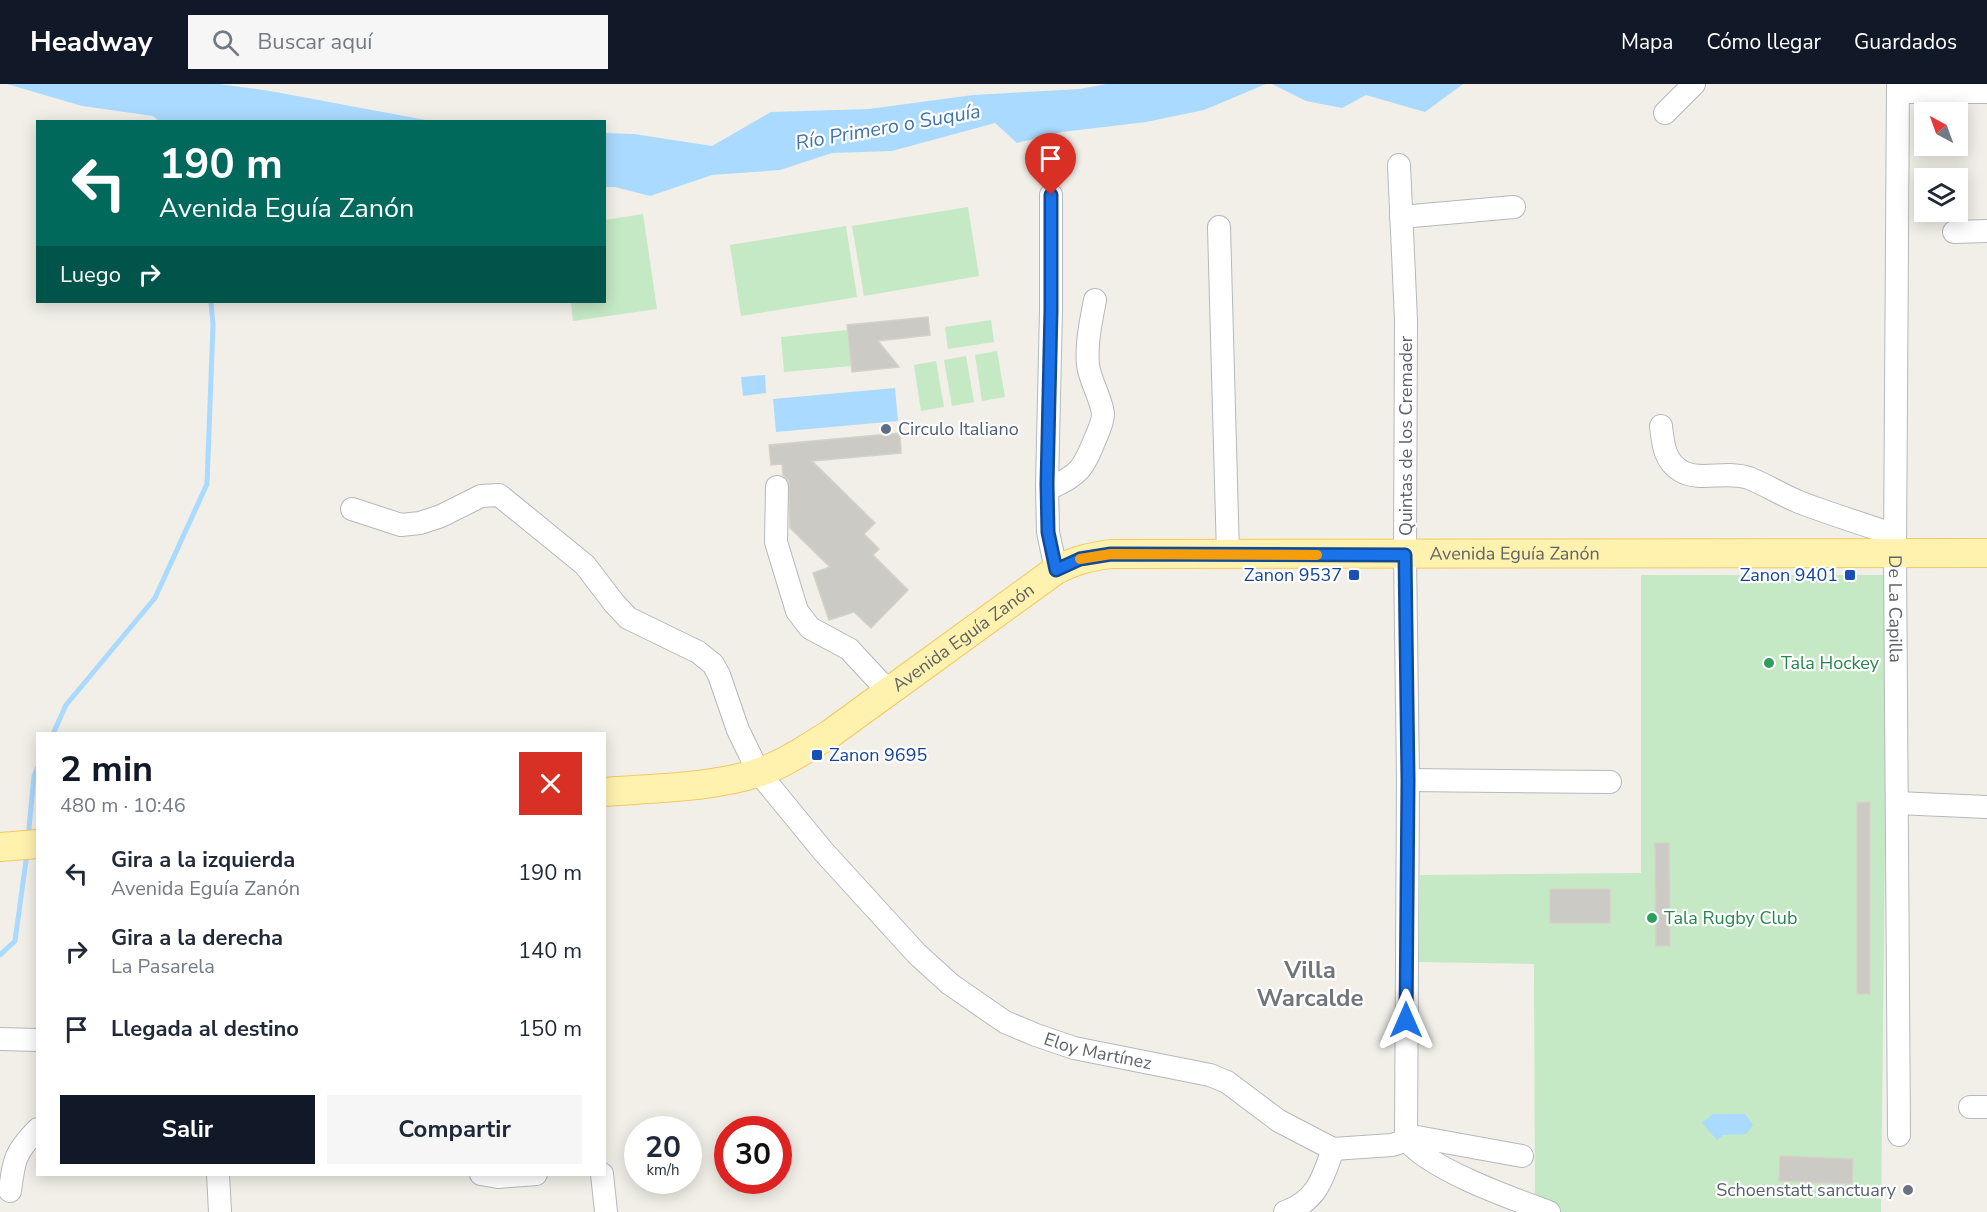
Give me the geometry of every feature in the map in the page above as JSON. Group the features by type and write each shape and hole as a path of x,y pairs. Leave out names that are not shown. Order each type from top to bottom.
{"main road":[{"name":"Avenida Eguía Zanón","path":"606,792 729,781 759,773 794,757 830,734 1056,570 1080,559 1111,554 1405,555 1895,544 1987,553"}],"street":[{"path":"1665,113 1694,84"},
{"path":"1898,88 1987,92"},
{"name":"De La Capilla","path":"1898,88 1895,544 1899,1135"},
{"name":"Quintas de los Cremader","path":"1399,165 1406,320 1405,555 1408,780 1406,1139"},
{"path":"1051,195 1048,532 1056,570"},
{"path":"1401,217 1514,207"},
{"path":"1219,227 1228,555"},
{"path":"1954,232 1987,231"},
{"path":"1048,489 1069,480 1080,470 1101,424 1103,413 1092,384 1088,365 1088,338 1095,300"},
{"path":"1660,426 1666,455 1682,472 1697,475 1736,475 1748,478 1895,544"},
{"path":"777,486 776,542 797,611 810,628 849,649 888,691"},
{"name":"Eloy Martínez","path":"352,509 401,525 420,523 441,516 481,496 499,495 585,566 628,618 698,652 713,664 738,730 759,773 823,851 916,954 950,984 1005,1022 1074,1048 1210,1075 1227,1082 1279,1121 1334,1149"},
{"path":"1408,780 1610,782"},
{"path":"1896,803 1987,807"},
{"path":"0,1039 36,1040"},
{"path":"10,1191 14,1161 21,1146 36,1131"},
{"path":"1286,1212 1300,1207 1311,1198 1322,1180 1334,1149 1392,1145 1417,1137 1522,1156"},
{"path":"1406,1139 1413,1149 1452,1171 1502,1195 1550,1212"},
{"path":"218,1176 220,1212"},
{"path":"490,1176 498,1178 517,1176"},
{"path":"602,1176 606,1212"}],"green space":[{"path":"968,207 979,276 864,296 852,226"},
{"path":"643,214 657,309 573,321 571,303 606,303 606,220"},
{"path":"846,226 857,297 741,316 730,245"},
{"path":"991,320 994,342 948,349 945,327"},
{"path":"847,330 851,366 784,372 781,337"},
{"path":"997,351 1005,397 982,401 975,355"},
{"path":"966,356 974,402 952,406 944,360"},
{"path":"936,361 944,407 921,411 914,365"},
{"name":"Tala Rugby Club","path":"1641,575 1888,575 1881,1212 1535,1212 1534,964 1419,962 1420,875 1641,873"}],"water":[{"path":"7,84 219,84 270,91 426,120 158,120 153,116 82,106"},
{"name":"Río Primero o Suquía","path":"1106,84 1266,84 1204,110 1146,122 1062,132 1017,143 995,123 892,151 832,153 780,170 712,175 650,196 615,187 606,187 606,133 634,134 712,146 771,112 869,109 973,95 1080,89"},
{"path":"1272,84 1463,84 1425,112 1366,95 1342,108 1306,101"},
{"path":"765,375 766,393 743,396 741,377"},
{"path":"895,388 898,421 776,432 773,399"},
{"path":"1713,1114 1745,1114 1753,1125 1746,1134 1723,1135 1717,1140 1702,1123"}],"building":[{"path":"928,317 930,335 878,341 899,367 852,372 847,325"},
{"path":"900,433 901,453 812,461 875,523 864,534 879,549 873,555 908,590 871,628 854,612 829,620 813,573 830,567 790,528 789,481 783,475 782,464 771,465 769,445"},
{"path":"1870,802 1870,994 1857,994 1857,803"},
{"path":"1655,843 1669,843 1670,946 1656,946"},
{"path":"1550,889 1610,889 1610,923 1550,923"},
{"path":"1780,1156 1853,1159 1852,1184 1779,1181"}],"waterway":[{"path":"54,732 66,705 155,598 207,484 213,325 211,303"},
{"path":"28,838 36,772"},
{"path":"0,955 15,941 27,853"}],"slow traffic":[{"path":"1080,559 1111,554 1317,555"}],"place":[{"name":"Circulo Italiano","path":"886,429"},
{"name":"Zanon 9537","path":"1354,575"},
{"name":"Zanon 9401","path":"1850,575"},
{"name":"Tala Hockey","path":"1769,663"},
{"name":"Zanon 9695","path":"817,755"},
{"name":"Tala Rugby Club","path":"1652,918"},
{"name":"Schoenstatt sanctuary","path":"1908,1190"}],"district":[{"name":"Villa Warcalde","path":"1310,984"}],"route":[{"path":"1051,195 1047,484 1048,532 1056,570 1080,559 1111,554 1405,555 1408,780 1406,1020"}]}
